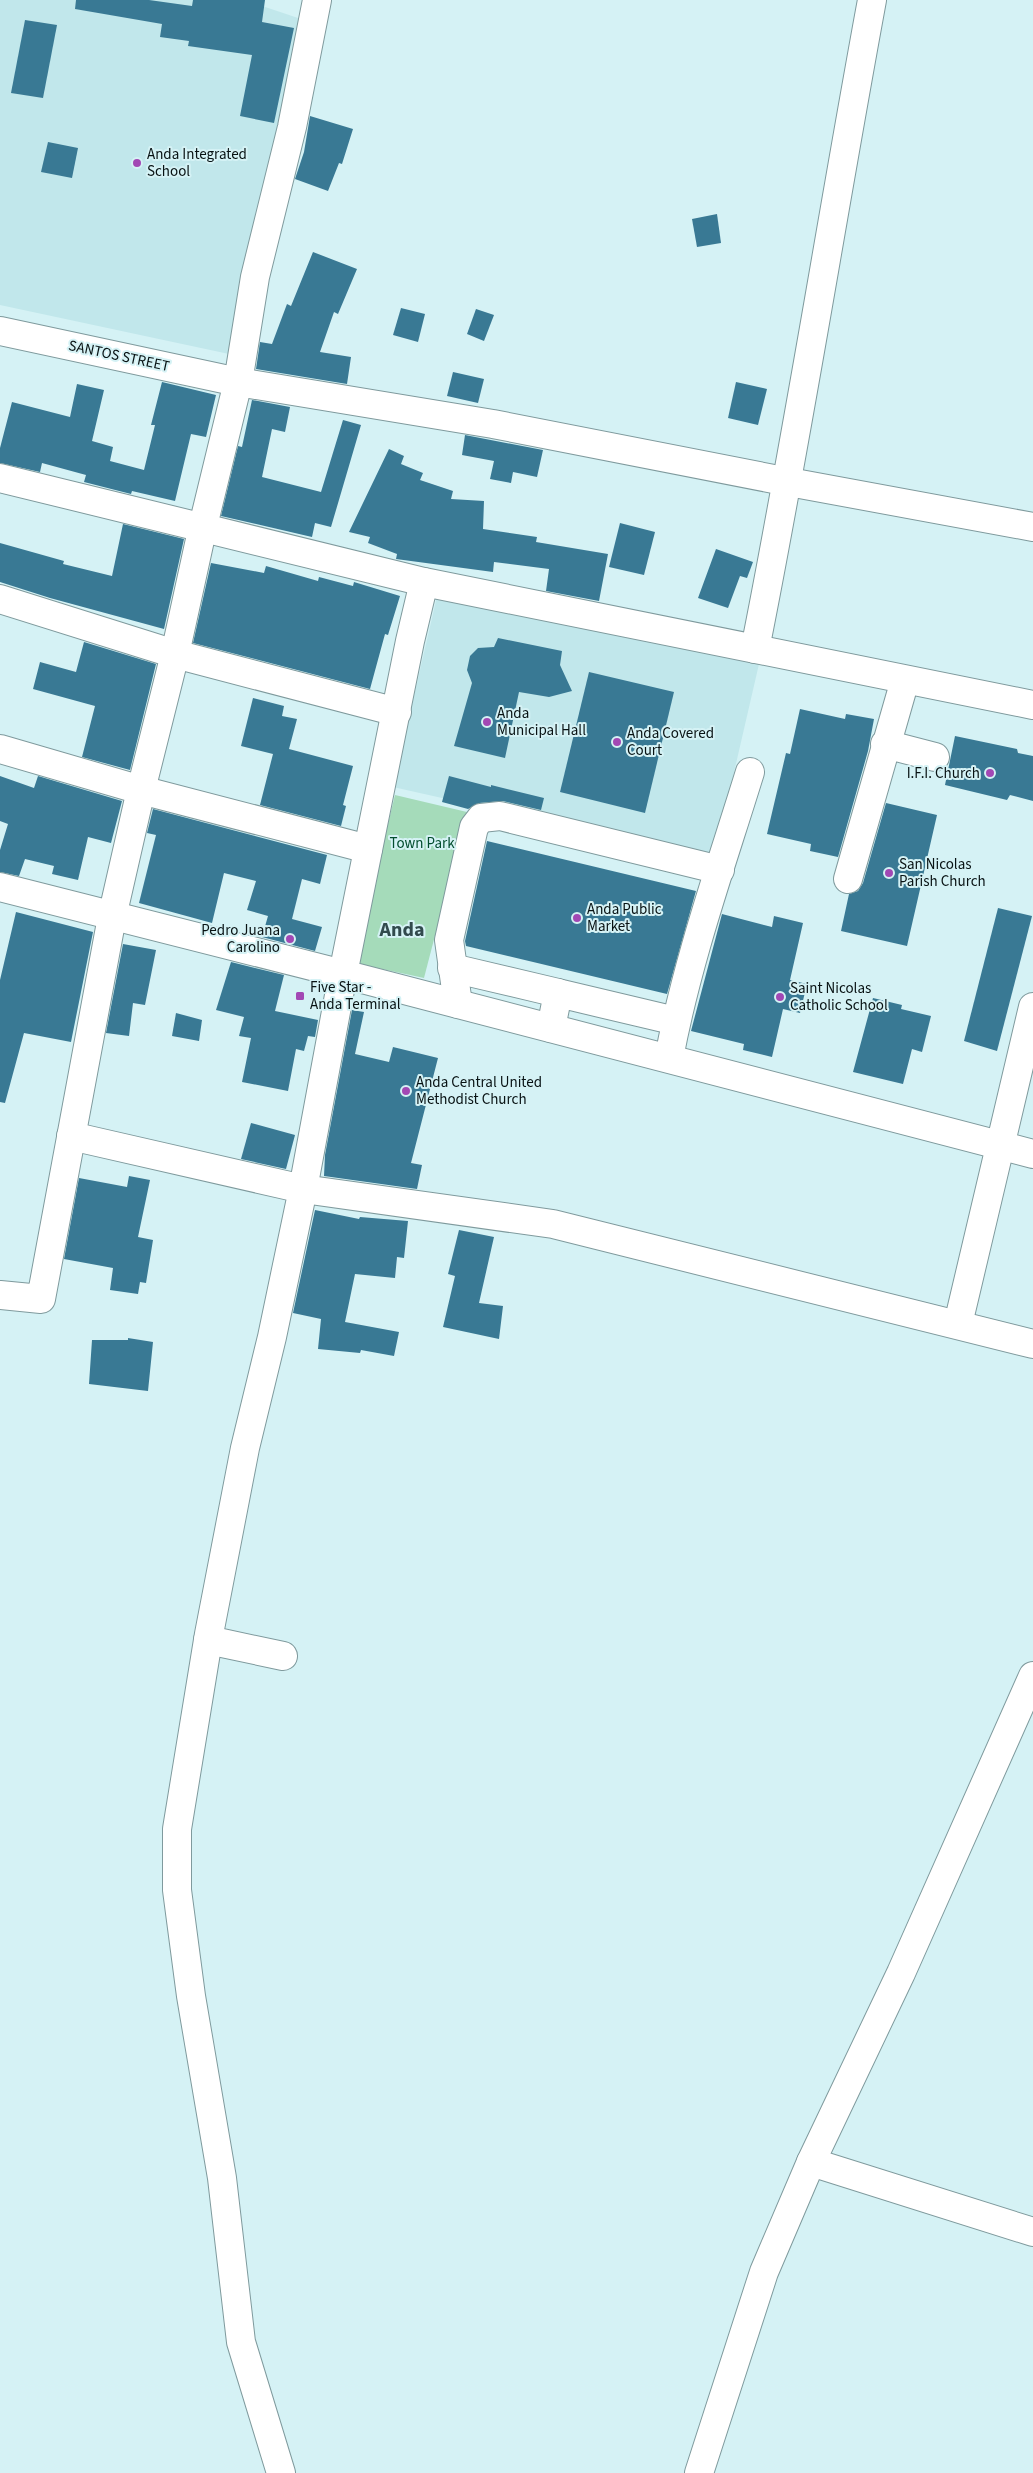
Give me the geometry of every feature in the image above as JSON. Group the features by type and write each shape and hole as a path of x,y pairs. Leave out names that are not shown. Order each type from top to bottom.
{"street":[{"path":"0,1295 40,1298 112,917 238,382 255,277 292,127 317,0"},
{"path":"755,649 788,482 836,192 872,0"},
{"name":"SANTOS STREET","path":"0,330 238,382 493,424 788,482 1033,527"},
{"path":"0,478 203,526 424,582 1033,705"},
{"path":"282,2473 241,2342 222,2178 191,1996 177,1890 176,1829 208,1640 246,1448 303,1189 343,974 410,641 424,582"},
{"path":"0,599 175,654 397,712"},
{"path":"848,879 885,744 905,680"},
{"path":"885,744 935,757"},
{"path":"0,749 141,790 368,849"},
{"path":"669,1058 676,1021 700,932 750,772"},
{"path":"458,1004 449,940 474,827 478,820 485,817 500,816 720,870"},
{"path":"0,888 343,974 1033,1154"},
{"path":"452,968 676,1021"},
{"path":"551,1028 558,993"},
{"path":"958,1324 999,1144 1032,1015"},
{"path":"71,1136 303,1189 553,1224 1033,1344"},
{"path":"208,1640 283,1656"},
{"path":"699,2473 764,2272 811,2162 901,1973 1033,1676"},
{"path":"811,2162 1033,2232"}],"shaded area":[{"name":"Anda Integrated School","path":"0,0 244,0 307,21 229,354 0,305"},
{"path":"438,592 759,664 714,859 393,787"}],"green space":[{"name":"Town Park","path":"395,795 467,812 424,978 354,963"}],"building":[{"path":"76,0 149,0 192,6 193,0 265,0 262,22 294,28 274,123 240,116 252,55 188,46 189,41 160,37 162,24 75,9"},
{"path":"25,20 57,25 43,98 11,93"},
{"path":"310,116 353,129 342,164 339,163 328,191 295,179 304,152"},
{"path":"48,142 78,148 72,178 41,172"},
{"path":"717,214 721,243 697,247 692,219"},
{"path":"313,252 357,269 338,314 334,312 320,352 351,357 347,384 256,369 260,342 272,344 287,304 291,306"},
{"path":"401,308 425,314 418,342 393,335"},
{"path":"476,309 494,315 484,341 467,334"},
{"path":"453,372 484,379 478,403 447,396"},
{"path":"162,382 216,395 206,437 191,434 175,501 132,491 131,494 84,482 86,475 42,463 40,472 0,463 0,448 12,402 70,417 77,384 104,390 92,441 113,447 110,461 144,470 155,425 151,425"},
{"path":"736,382 767,389 758,425 728,418"},
{"path":"252,400 290,407 285,432 272,429 262,477 321,492 343,420 361,425 331,527 315,523 312,537 221,516 238,446 242,447"},
{"path":"465,435 543,450 537,477 513,472 511,483 490,479 494,461 462,455"},
{"path":"389,449 404,456 401,464 423,473 420,480 453,491 451,499 484,501 483,529 537,537 536,542 608,554 599,601 546,591 549,569 494,562 493,572 396,559 397,554 368,543 370,537 349,532"},
{"path":"620,523 655,532 644,575 609,567"},
{"path":"123,524 184,539 164,629 50,598 0,582 0,543 64,561 63,564 112,576"},
{"path":"716,549 753,562 747,578 740,576 728,608 698,598"},
{"path":"211,563 264,573 266,566 318,581 319,577 353,586 354,582 400,596 388,635 385,634 370,689 193,643"},
{"name":"Anda Municipal Hall","path":"498,638 562,651 560,665 572,691 549,697 519,692 505,758 454,746 472,683 467,670 470,656 478,648 494,647"},
{"path":"84,642 156,664 130,770 82,757 95,706 33,689 40,662 76,672"},
{"name":"Anda Covered Court","path":"589,672 674,692 645,813 560,792"},
{"path":"253,698 284,706 282,716 297,719 289,749 353,766 343,805 346,806 341,826 260,805 273,754 241,746"},
{"path":"800,709 845,719 846,714 874,719 868,751 838,857 810,851 811,844 767,834 786,753 790,754"},
{"name":"I.F.I. Church","path":"955,736 1017,749 1018,753 1033,756 1033,801 1010,795 1007,800 945,785"},
{"path":"0,776 34,788 38,776 122,801 111,843 88,837 78,880 52,874 54,866 25,859 19,876 0,872 0,850 8,824 0,821"},
{"path":"449,776 544,798 541,810 503,801 479,803 468,809 442,802"},
{"name":"San Nicolas Parish Church","path":"886,803 937,815 907,946 841,931 849,894 858,891 863,883"},
{"path":"153,809 327,855 320,884 302,879 292,919 322,927 315,951 262,937 268,916 247,910 256,881 224,873 212,923 139,903 156,835 147,833"},
{"name":"Anda Public Market","path":"487,841 696,891 667,994 466,946 465,941"},
{"path":"998,908 1032,916 997,1051 964,1041"},
{"path":"16,912 93,932 71,1042 24,1033 5,1103 0,1102 0,980"},
{"path":"722,914 772,927 774,916 803,923 790,980 807,984 800,1013 783,1009 772,1057 743,1050 744,1044 691,1031"},
{"path":"123,944 156,950 145,1005 133,1003 129,1036 106,1033"},
{"path":"231,962 284,975 275,1011 318,1020 315,1037 308,1036 304,1051 296,1049 288,1091 242,1082 251,1038 239,1036 244,1017 216,1010"},
{"path":"873,998 902,1005 901,1009 931,1016 922,1052 912,1049 903,1084 853,1072"},
{"path":"352,1010 364,1012 355,1054 389,1062 393,1047 438,1058 411,1163 422,1165 417,1189 324,1176 325,1155"},
{"path":"176,1013 202,1020 199,1041 172,1036"},
{"path":"251,1123 295,1135 286,1169 241,1159"},
{"path":"129,1176 150,1180 138,1237 153,1240 146,1283 140,1282 138,1294 110,1290 113,1268 64,1259 79,1178 127,1187"},
{"path":"315,1210 359,1219 360,1217 408,1221 404,1258 397,1257 395,1278 355,1274 345,1322 399,1332 394,1356 361,1350 360,1353 318,1349 321,1319 293,1313"},
{"path":"459,1230 494,1237 479,1303 503,1306 499,1339 443,1327 455,1276 448,1274"},
{"path":"128,1338 153,1342 148,1391 89,1384 92,1340 128,1340"}],"place":[{"name":"Anda Integrated School","path":"137,163"},
{"name":"Anda Municipal Hall","path":"487,722"},
{"name":"Anda Covered Court","path":"617,742"},
{"name":"I.F.I. Church","path":"990,773"},
{"name":"San Nicolas Parish Church","path":"889,873"},
{"name":"Anda Public Market","path":"577,918"},
{"name":"Pedro Juana Carolino","path":"290,939"},
{"name":"Five Star - Anda Terminal","path":"300,996"},
{"name":"Saint Nicolas Catholic School","path":"780,997"},
{"name":"Anda Central United Methodist Church","path":"406,1091"}],"district":[{"name":"Anda","path":"402,930"}]}
